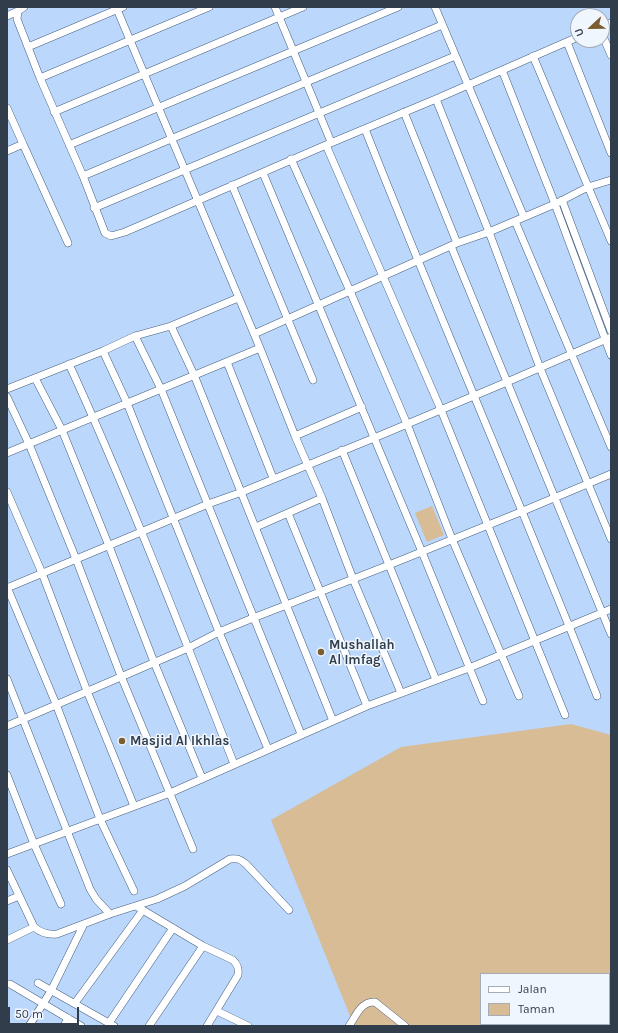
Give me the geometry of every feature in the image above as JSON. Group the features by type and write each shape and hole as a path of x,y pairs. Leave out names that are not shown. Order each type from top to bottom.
{"street":[{"path":"40,78 208,7"},
{"path":"275,7 319,113 329,143 383,276 441,410 565,714"},
{"path":"54,112 303,7"},
{"path":"69,145 398,7"},
{"path":"434,7 524,217"},
{"path":"28,47 119,8 130,40 260,348 295,436 322,498 353,579 401,693"},
{"path":"21,9 17,19 54,112 83,176 94,208 105,233 115,236 263,173 291,159 468,86 570,41"},
{"path":"7,16 21,9"},
{"path":"83,176 442,25"},
{"path":"567,42 611,153"},
{"path":"94,208 455,56"},
{"path":"533,56 611,241"},
{"path":"502,70 559,202 611,331"},
{"path":"436,99 489,232 540,368 611,540"},
{"path":"7,108 68,243"},
{"path":"404,112 507,382 611,634"},
{"path":"365,129 417,261 523,511 597,696"},
{"path":"7,151 23,144"},
{"path":"291,159 407,424 452,539 519,696"},
{"path":"263,173 362,407 483,701"},
{"path":"254,334 454,244 515,221 559,202 588,187 611,180"},
{"path":"232,185 313,380"},
{"path":"559,202 608,338 611,355"},
{"path":"515,221 611,447"},
{"path":"7,389 135,336 171,326 238,298"},
{"path":"171,326 194,375 242,492 333,721"},
{"path":"135,336 161,389 301,734"},
{"path":"134,891 100,819 56,704 7,587 208,504 242,492 374,438 608,338"},
{"path":"7,453 260,348"},
{"path":"103,350 127,403 219,632 268,749"},
{"path":"227,362 274,478"},
{"path":"69,364 94,417 234,764"},
{"path":"35,378 62,430 154,662 202,778"},
{"path":"7,397 29,444 76,559 121,676 193,849"},
{"path":"295,436 362,407"},
{"path":"342,450 436,680"},
{"path":"7,726 188,648 219,632 287,604 320,593 389,566 611,474"},
{"path":"7,492 42,573 87,691 134,806"},
{"path":"256,527 322,498"},
{"path":"288,513 367,706"},
{"path":"7,854 170,793 367,706 502,655 611,609"},
{"path":"7,679 90,889 96,899 110,914"},
{"path":"7,775 34,844 61,904"},
{"path":"7,870 34,927 40,933 55,935 110,914 139,908 171,893 234,858 246,864 289,910"},
{"path":"7,901 19,896"},
{"path":"139,908 203,946 233,960 238,968 238,975 207,1026"},
{"path":"75,1003 139,908"},
{"path":"29,1026 42,1003 51,991 84,924"},
{"path":"7,940 34,927"},
{"path":"38,983 111,1025 173,928"},
{"path":"149,1026 203,946"},
{"path":"7,984 10,984 81,1026"},
{"path":"349,1026 363,1005 369,1002 375,1002 401,1025"},
{"path":"217,1011 248,1026"},
{"path":"64,1026 68,1018"}],"green space":[{"path":"432,506 444,535 427,542 415,513"},
{"path":"571,724 611,735 611,1026 354,1026 271,820 401,747"}],"place":[{"name":"Mushallah Al Imfag","path":"321,652"},
{"name":"Masjid Al Ikhlas","path":"122,741"}]}
